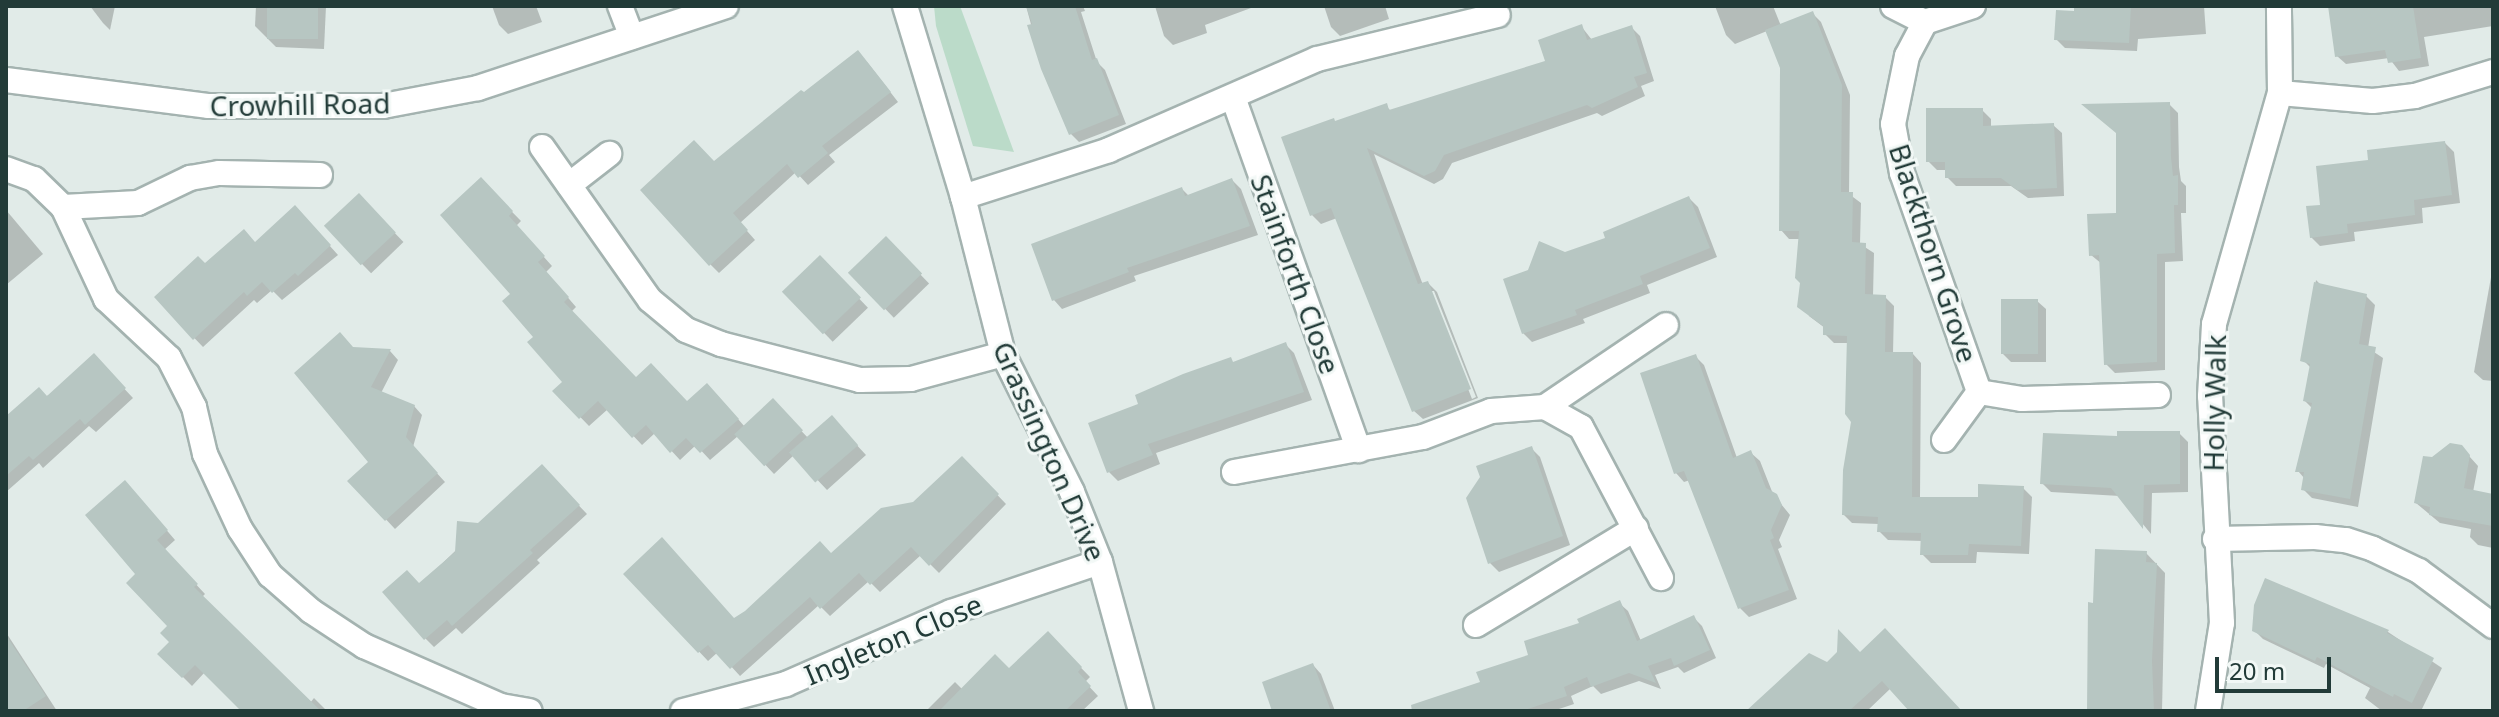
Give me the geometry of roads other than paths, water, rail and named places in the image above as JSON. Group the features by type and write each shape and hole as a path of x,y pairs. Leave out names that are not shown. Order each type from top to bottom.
{"street":[{"path":"620,6 632,37"},
{"name":"Crowhill Road","path":"6,80 209,106 383,106 478,88 726,6"},
{"name":"Grassington Drive","path":"905,6 963,197 1003,354 1072,492 1100,562 1119,620 1141,711"},
{"path":"1893,6 1925,22 1973,6"},
{"name":"Holly Walk","path":"2208,711 2222,623 2215,539 2210,396 2214,324 2280,93 2279,6"},
{"path":"963,197 1109,150 1317,59 1445,16 1498,15"},
{"name":"Blackthorn Grove","path":"1925,22 1907,56 1893,124 1902,173 1979,392"},
{"path":"2280,93 2373,101 2415,96 2493,72"},
{"name":"Stainforth Close","path":"1233,97 1359,450"},
{"path":"542,147 650,300 686,330 721,344 860,380 911,379 1003,354"},
{"path":"569,185 609,154"},
{"path":"6,169 34,179 63,207 106,299 169,358 194,407 205,454 222,491 240,529 270,575 311,611 364,646 501,706 530,711"},
{"path":"63,207 138,203 190,178 219,173 320,175"},
{"path":"1234,472 1423,437 1491,411 1545,407 1666,325"},
{"name":"Blackthorn Grove","path":"1979,392 2022,399 2158,395"},
{"name":"Blackthorn Grove","path":"1944,440 1979,392"},
{"path":"1545,407 1581,427 1661,578"},
{"path":"1476,625 1636,528"},
{"path":"2215,539 2346,540 2419,571 2493,626"},
{"name":"Ingleton Close","path":"683,711 756,702 786,684 951,612 1100,562"}]}
